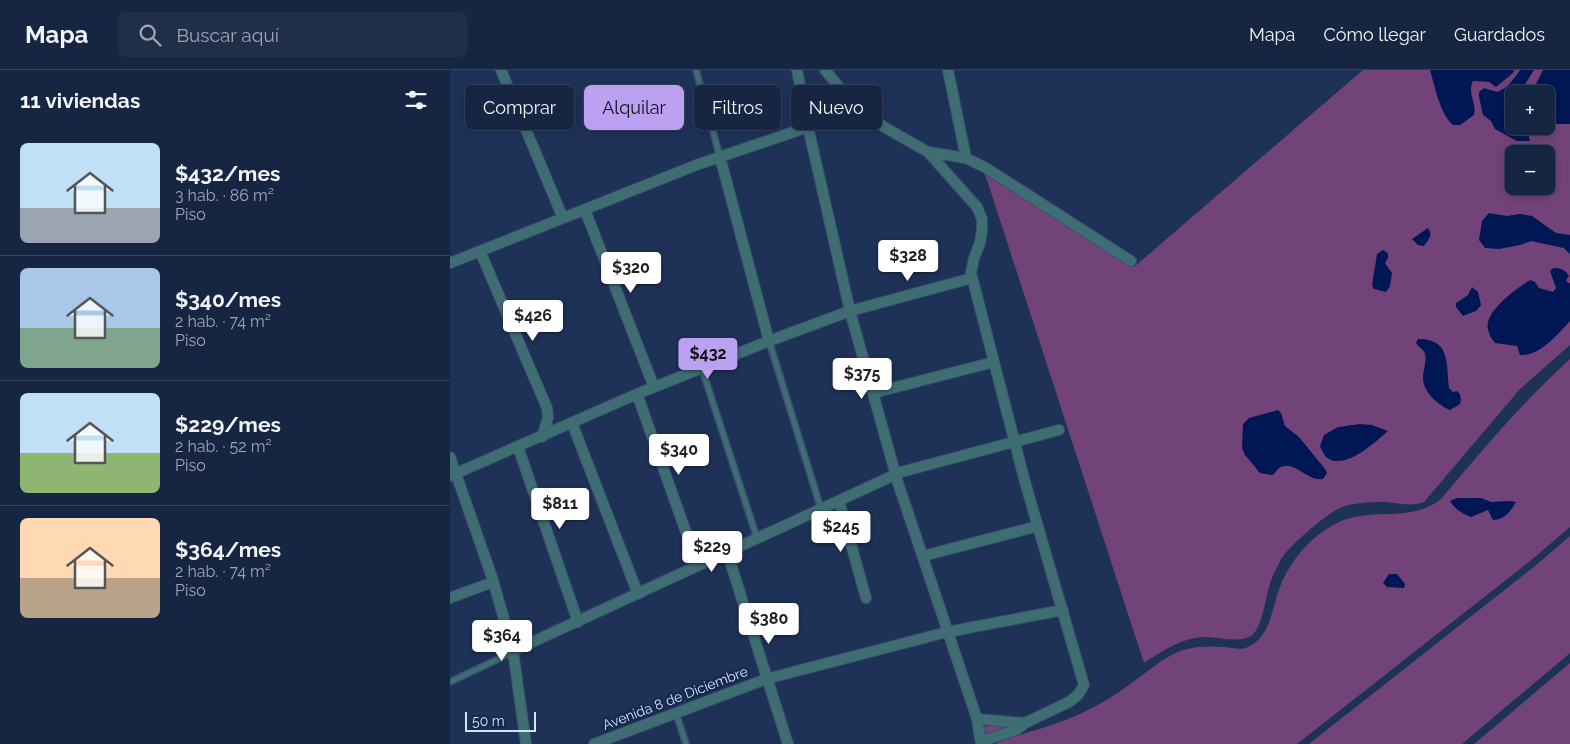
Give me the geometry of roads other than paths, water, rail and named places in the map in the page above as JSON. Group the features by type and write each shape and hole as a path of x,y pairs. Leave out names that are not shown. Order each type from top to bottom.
{"street":[{"path":"501,70 563,218"},
{"path":"797,70 800,85"},
{"path":"809,130 850,312 896,475 982,743 1016,730 1025,723 1069,702 1078,695 1084,685 1015,443 972,278 974,258 980,243 982,219 977,207 928,152 884,127 848,98 825,70"},
{"path":"948,70 966,158"},
{"path":"450,263 720,157 799,130"},
{"path":"928,152 966,158 986,168 1131,261"},
{"path":"720,157 769,342"},
{"path":"586,210 654,387"},
{"path":"480,251 547,408 548,418 542,437"},
{"path":"453,475 637,394 769,342 850,312 972,278"},
{"path":"873,392 994,362"},
{"path":"637,394 698,566"},
{"path":"572,423 638,594"},
{"path":"513,651 896,475 1059,430"},
{"path":"518,447 578,622"},
{"path":"450,457 453,475 493,582 513,651 526,744"},
{"path":"839,501 866,598"},
{"path":"923,556 1038,526"},
{"path":"727,552 788,744"},
{"path":"450,598 493,582"},
{"name":"Avenida 8 de Diciembre","path":"594,744 766,679 947,632 1063,610"},
{"path":"976,720 1025,723"}],"lane":[{"path":"696,70 720,157"},
{"path":"769,342 821,510"},
{"path":"702,369 758,539"},
{"path":"450,682 513,651"},
{"path":"676,713 686,744"}]}
